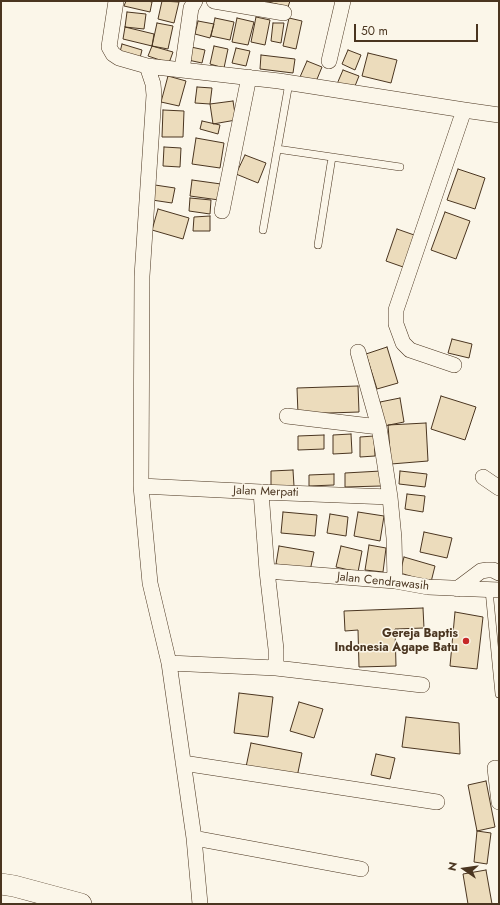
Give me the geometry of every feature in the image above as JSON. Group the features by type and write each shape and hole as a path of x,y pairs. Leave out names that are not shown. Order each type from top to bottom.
{"main road":[{"path":"1,884 14,886 81,904"}],"street":[{"path":"116,1 110,47 112,54 119,58 147,66 249,77 499,114"},
{"path":"182,70 191,8 195,1"},
{"path":"214,1 284,13"},
{"path":"329,61 343,1"},
{"path":"147,66 153,84 154,95 142,276 141,486 150,583 169,663 194,838 200,904"},
{"path":"222,211 249,77"},
{"path":"454,365 410,350 403,342 396,324 396,310 464,110"},
{"path":"358,352 379,428 390,497 394,538 395,581"},
{"path":"286,416 379,428"},
{"path":"483,477 499,488"},
{"name":"Jalan Merpati","path":"141,486 390,497"},
{"path":"261,492 267,571 276,648 276,668"},
{"path":"457,589 481,571 493,570 499,574"},
{"name":"Jalan Cendrawasih","path":"267,571 395,581 428,587 494,590"},
{"path":"169,663 276,668 422,685"},
{"path":"183,763 437,802"},
{"path":"495,768 499,802"},
{"path":"194,838 361,869"}],"lane":[{"path":"264,230 289,83"},
{"path":"277,149 400,167"},
{"path":"318,245 332,157"},
{"path":"494,590 499,694"}],"building":[{"path":"126,1 152,2 150,12 124,6"},
{"path":"162,1 179,2 174,23 158,19"},
{"path":"264,1 290,1 288,7"},
{"path":"127,12 146,14 144,29 125,27"},
{"path":"256,17 270,20 265,45 251,42"},
{"path":"215,18 234,22 230,40 211,36"},
{"path":"237,18 254,22 248,45 232,42"},
{"path":"289,18 302,21 296,49 283,46"},
{"path":"198,21 214,24 210,38 195,34"},
{"path":"157,23 173,26 168,49 152,46"},
{"path":"273,23 284,23 281,43 271,41"},
{"path":"125,27 154,34 152,46 123,39"},
{"path":"122,44 142,50 139,62 119,56"},
{"path":"152,46 173,52 169,63 148,56"},
{"path":"214,46 228,49 224,68 210,64"},
{"path":"191,47 205,50 202,63 188,60"},
{"path":"236,48 250,51 246,66 232,63"},
{"path":"348,50 361,55 355,70 342,64"},
{"path":"368,53 397,60 391,83 362,76"},
{"path":"261,55 295,59 293,73 260,69"},
{"path":"307,61 322,67 315,84 300,77"},
{"path":"343,70 359,76 353,91 337,84"},
{"path":"168,76 186,81 179,106 161,102"},
{"path":"197,87 212,88 210,104 195,103"},
{"path":"233,101 236,120 213,124 210,104"},
{"path":"163,110 184,111 183,137 162,137"},
{"path":"202,121 220,125 218,134 200,129"},
{"path":"196,138 224,143 220,168 192,164"},
{"path":"164,147 181,148 180,167 163,166"},
{"path":"245,155 266,163 258,183 236,174"},
{"path":"458,169 485,178 475,209 447,200"},
{"path":"192,180 221,184 219,200 190,196"},
{"path":"155,185 175,188 172,203 152,200"},
{"path":"190,198 211,200 210,214 189,211"},
{"path":"158,209 189,218 183,239 152,230"},
{"path":"445,212 470,221 456,259 431,250"},
{"path":"210,216 210,231 193,231 194,217"},
{"path":"397,229 417,236 406,268 386,261"},
{"path":"452,339 472,344 469,358 448,353"},
{"path":"387,347 398,383 377,389 366,354"},
{"path":"358,386 359,412 298,414 297,388"},
{"path":"441,396 476,407 465,440 431,429"},
{"path":"400,398 404,422 384,426 380,402"},
{"path":"426,423 428,461 391,464 388,425"},
{"path":"351,434 352,453 333,454 333,435"},
{"path":"324,435 324,449 298,450 298,436"},
{"path":"374,436 375,456 360,457 360,437"},
{"path":"293,470 294,486 271,486 271,471"},
{"path":"381,471 381,486 345,487 345,473"},
{"path":"400,471 427,474 425,487 399,484"},
{"path":"334,474 334,485 309,486 309,475"},
{"path":"407,494 425,496 423,512 405,509"},
{"path":"283,512 317,515 315,536 281,533"},
{"path":"358,512 384,516 380,541 354,536"},
{"path":"330,514 348,517 346,536 327,533"},
{"path":"424,532 452,538 447,558 420,552"},
{"path":"369,545 386,548 383,572 365,570"},
{"path":"279,546 314,552 310,571 276,564"},
{"path":"341,546 362,551 358,572 336,567"},
{"path":"404,557 435,566 431,582 400,573"},
{"path":"423,608 424,628 395,629 396,666 359,667 358,630 345,631 344,611"},
{"name":"Gereja Baptis Indonesia Agape Batu","path":"455,612 483,617 477,669 450,666"},
{"path":"239,693 273,697 268,737 234,733"},
{"path":"299,702 323,709 314,738 290,731"},
{"path":"406,717 459,723 460,754 402,747"},
{"path":"251,743 302,753 297,777 246,767"},
{"path":"376,754 395,758 390,779 371,775"},
{"path":"486,781 495,827 477,831 468,785"},
{"path":"477,831 491,833 487,864 474,862"},
{"path":"486,870 492,904 468,904 463,874"}],"place":[{"name":"Gereja Baptis Indonesia Agape Batu","path":"466,641"}]}
